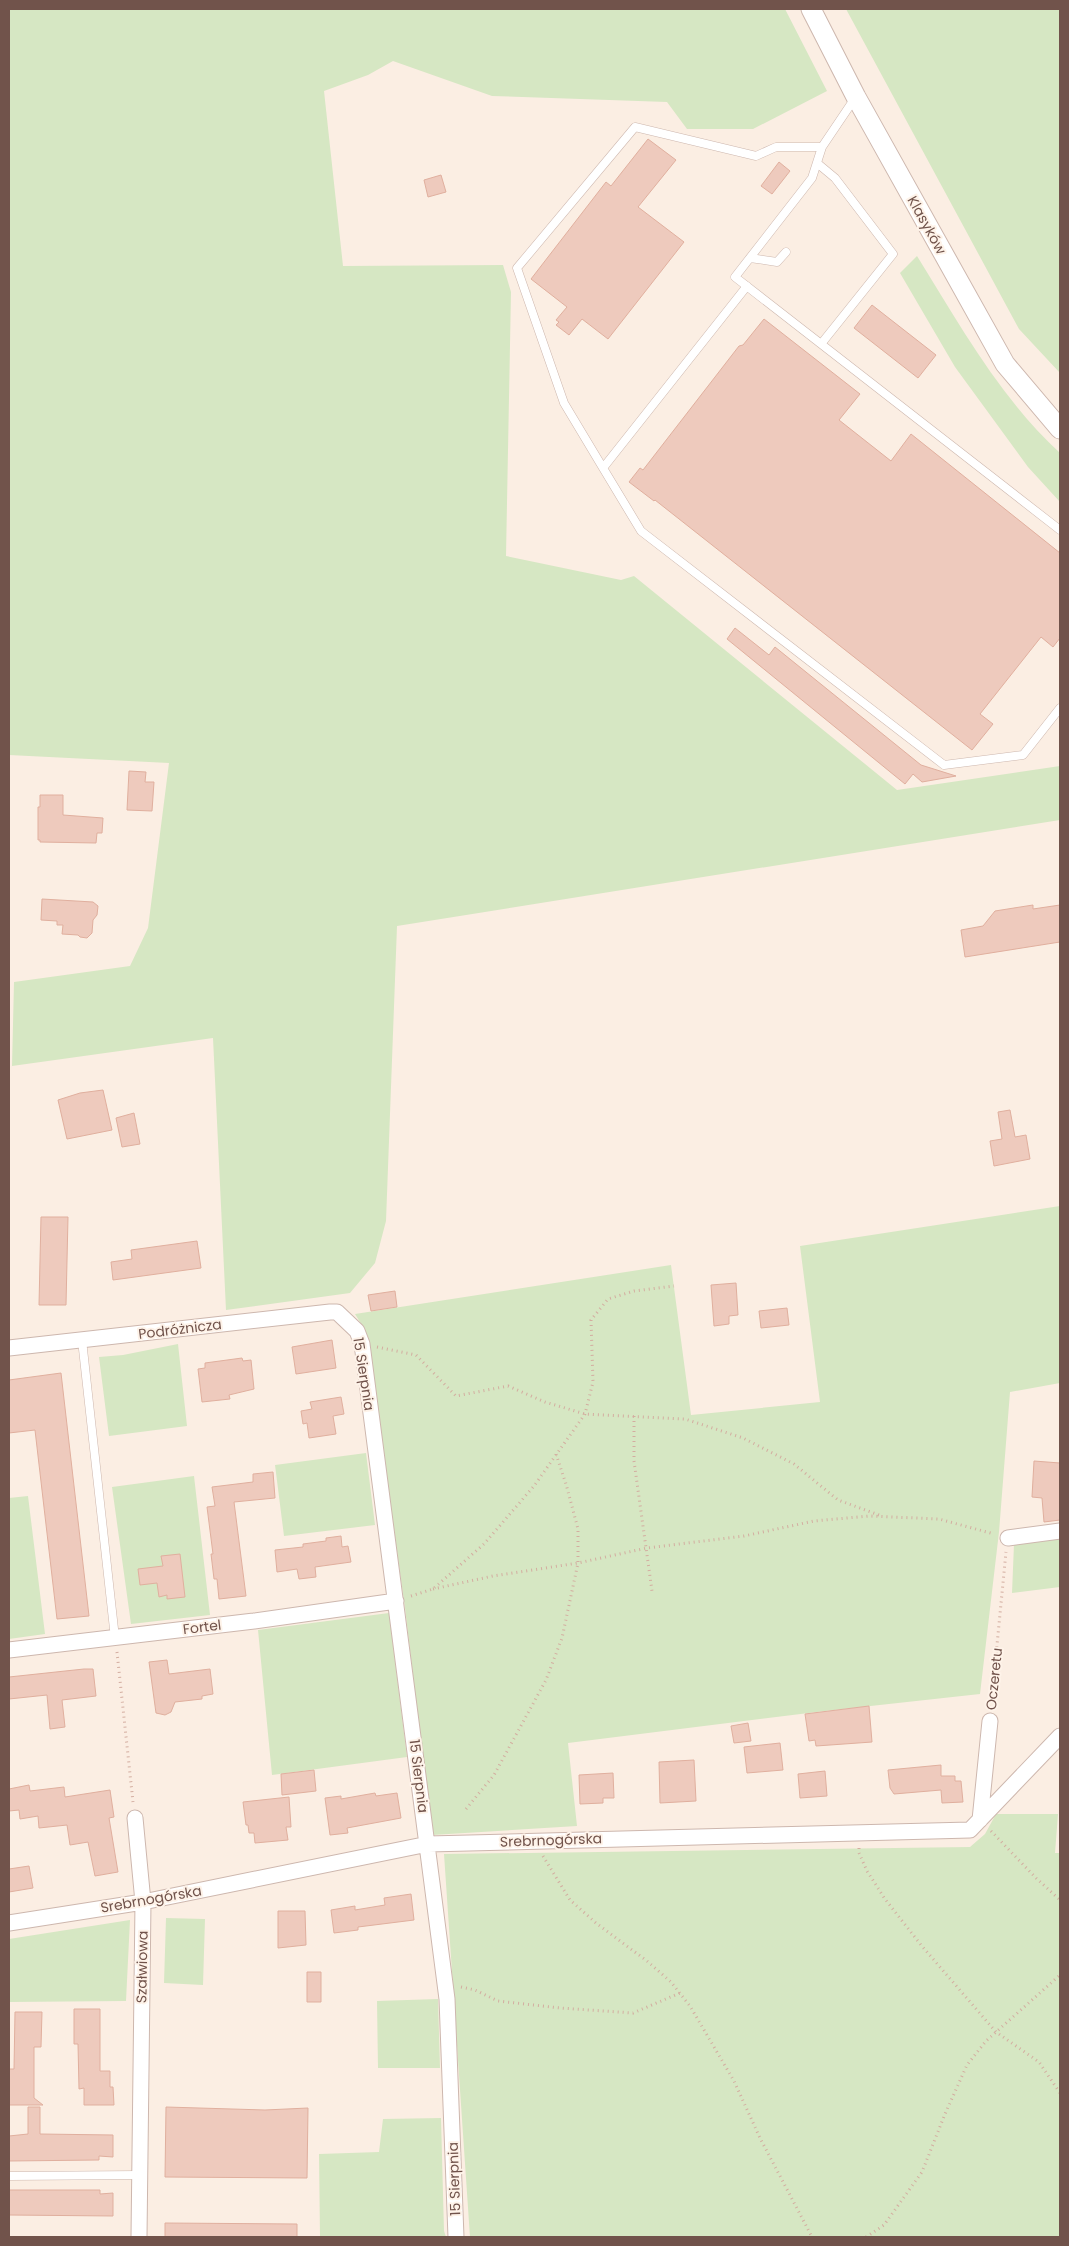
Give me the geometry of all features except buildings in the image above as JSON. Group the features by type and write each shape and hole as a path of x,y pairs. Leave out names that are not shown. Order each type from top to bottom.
{"street":[{"name":"Klasyków","path":"811,9 856,96 1005,364 1060,429"},
{"name":"Podróżnicza","path":"9,1348 330,1312 338,1312 348,1320"},
{"name":"15 Sierpnia","path":"348,1320 358,1331 362,1344 445,1986 456,2237"},
{"path":"1008,1538 1060,1530"},
{"name":"Fortel","path":"9,1650 396,1601"},
{"name":"Oczeretu","path":"980,1820 990,1720"},
{"name":"Srebrnogórska","path":"9,1923 143,1902 428,1844 970,1830 1060,1736"},
{"name":"Szałwiowa","path":"135,1818 143,1902 139,2237"}],"lane":[{"path":"856,96 822,147 812,178 735,277 1060,530"},
{"path":"822,147 776,147 756,156 635,127 517,268 564,403 641,531 944,765 1023,755 1060,708"},
{"path":"817,163 835,178 893,254 821,344"},
{"path":"750,258 777,262 786,252"},
{"path":"603,468 747,286"},
{"path":"82,1340 115,1638"},
{"path":"9,2176 140,2175"}],"path":[{"path":"434,1588 484,1544 534,1486 585,1414 593,1382 591,1320 608,1299 634,1291 674,1286"},
{"path":"362,1344 416,1355 456,1396 508,1386 545,1402 585,1414 685,1419 744,1438 794,1464 838,1500 882,1517"},
{"path":"634,1416 634,1461 652,1591"},
{"path":"466,1810 494,1774 546,1680 562,1638 578,1563 578,1529 556,1454"},
{"path":"396,1601 434,1588 493,1576 578,1563 647,1548 744,1536 814,1520 882,1517 939,1519 1008,1538"},
{"name":"Oczeretu","path":"990,1720 1008,1538"},
{"path":"115,1638 135,1818"},
{"path":"980,1820 1060,1900"},
{"path":"859,1832 860,1854 867,1871 885,1899 921,1945 996,2032 1039,2062 1060,2093"},
{"path":"533,1841 570,1900 596,1923 672,1982 690,2006 734,2081 760,2138 812,2237"},
{"path":"866,2237 884,2224 922,2172 944,2114 967,2065 986,2041 1060,1975"},
{"path":"445,1986 453,1985 476,1990 498,2001 587,2010 633,2012 660,2003 680,1993"}],"green space":[{"path":"9,9 785,9 827,91 753,129 687,129 667,102 492,96 393,61 368,75 324,91 343,266 503,265 511,292 506,556 621,580 634,576 897,790 1060,766 1060,820 397,926 386,1221 375,1263 350,1293 226,1310 213,1038 12,1066 14,982 130,966 148,928 169,763 9,755"},
{"path":"846,9 1060,9 1060,373 1019,329"},
{"path":"917,256 965,334 1000,385 1038,432 1060,453 1060,502 1028,467 955,367 900,273"},
{"path":"1060,1206 1060,1383 1010,1392 999,1532 980,1694 568,1743 577,1826 432,1835 405,1608 366,1332 355,1314 671,1265 691,1415 820,1402 800,1246"},
{"path":"178,1344 187,1426 109,1436 99,1357 123,1355"},
{"path":"366,1453 375,1525 284,1536 275,1465"},
{"path":"194,1476 210,1615 131,1624 112,1487"},
{"path":"28,1496 45,1634 9,1639 9,1498"},
{"path":"1060,1537 1060,1587 1012,1593 1014,1544"},
{"path":"389,1613 407,1757 272,1775 258,1630"},
{"path":"996,1814 1058,1814 1055,1853 1060,1853 1060,2237 470,2237 444,1854 970,1847 985,1834"},
{"path":"166,1918 205,1919 203,1985 164,1983"},
{"path":"130,1920 126,2001 9,2002 9,1939"},
{"path":"438,1999 440,2068 378,2068 377,2001"},
{"path":"441,2118 444,2231 446,2237 320,2237 319,2154 379,2152 383,2119"}]}
